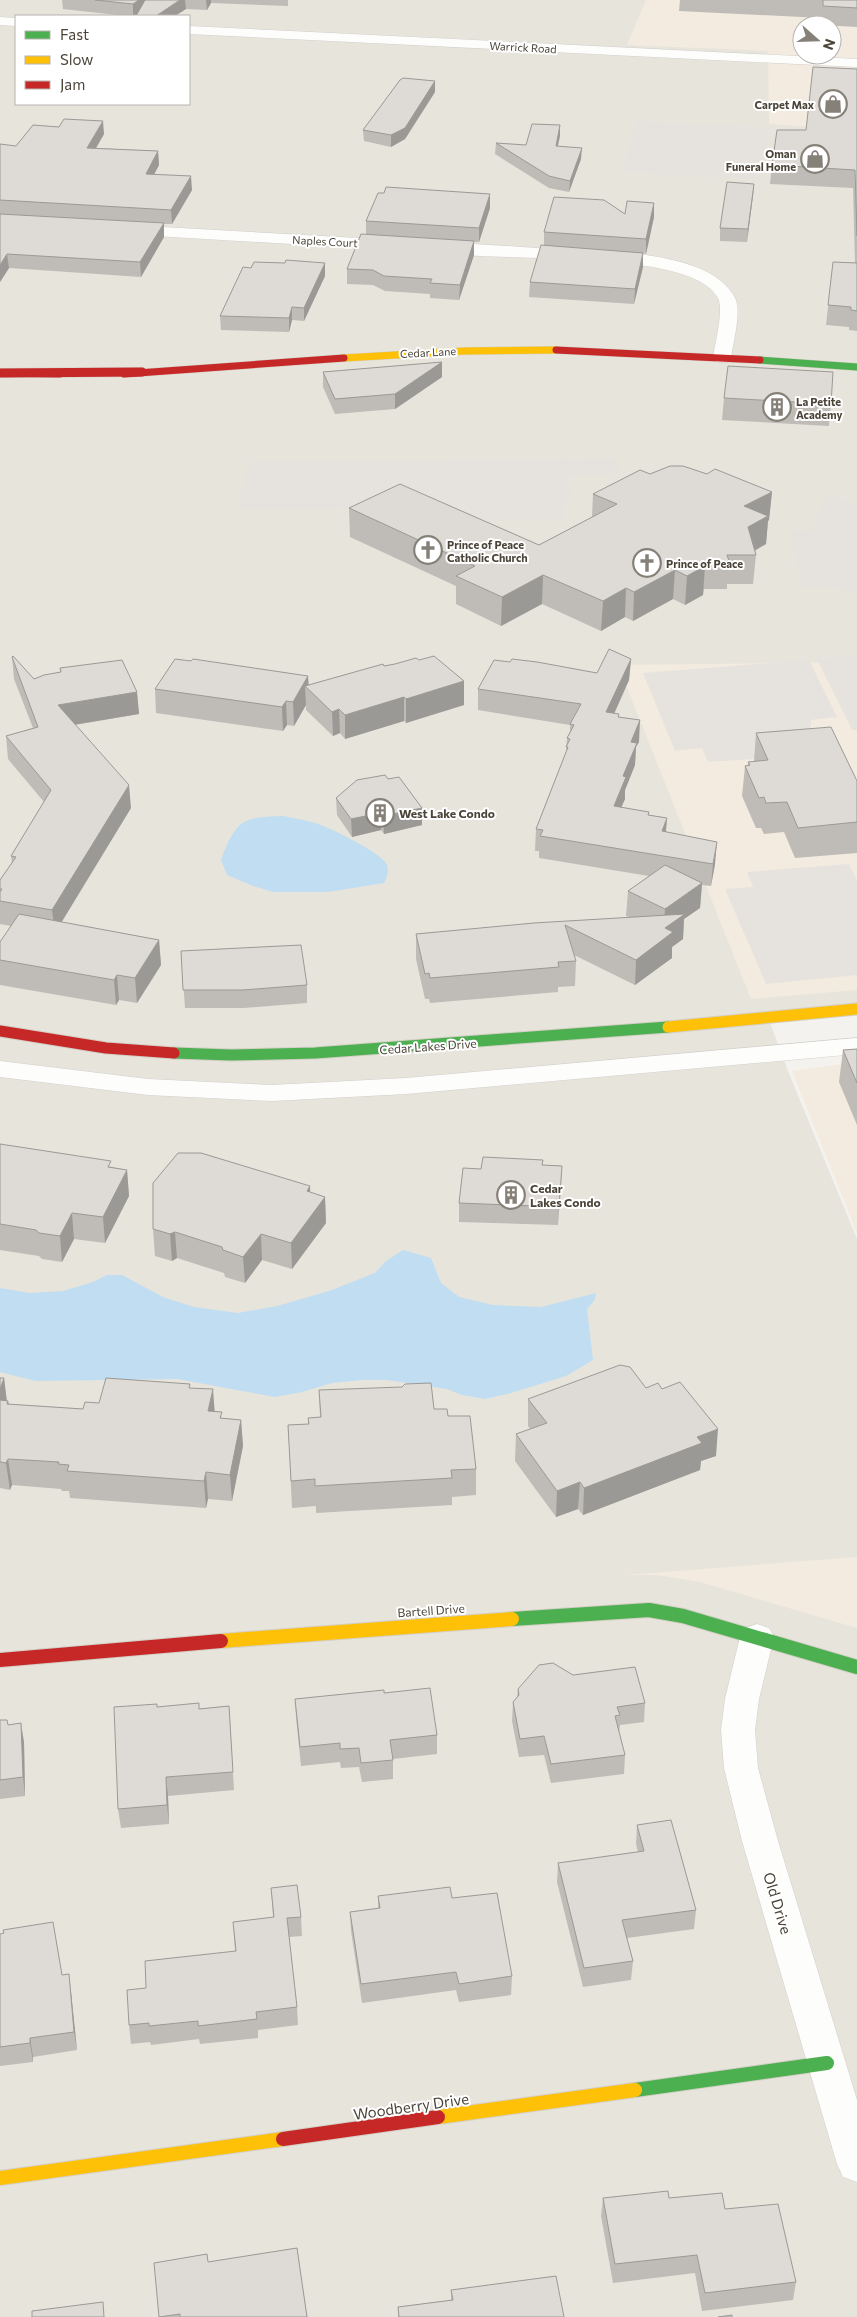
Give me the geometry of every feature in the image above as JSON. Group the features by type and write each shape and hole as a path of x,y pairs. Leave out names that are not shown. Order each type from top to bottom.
{"street":[{"path":"0,21 15,22"},
{"name":"Warrick Road","path":"190,30 857,63"},
{"name":"Naples Court","path":"115,230 629,258 666,264 684,269 717,285 725,293 729,302 722,358"},
{"name":"Cedar Lane","path":"0,373 81,376 127,375 389,354 466,351 608,352 857,367"},
{"name":"Cedar Lakes Drive","path":"0,1031 106,1048 225,1056 289,1055 536,1039 857,1009"},
{"path":"0,1069 148,1088 272,1094 406,1086 857,1046"},
{"name":"Bartell Drive","path":"0,1660 399,1626 623,1610 648,1610 683,1616 857,1667"},
{"name":"Old Drive","path":"757,1637 742,1699 738,1730 741,1768 760,1841 857,2164"},
{"name":"Woodberry Drive","path":"0,2178 827,2063"}],"shaded area":[{"path":"0,0 857,0 857,1012 769,1020 857,1239 857,2317 0,2317"},
{"path":"646,0 857,0 857,130 769,124 768,51 627,45"},
{"path":"636,121 770,128 760,180 622,172"},
{"path":"618,458 618,473 567,477 573,495 563,509 563,519 462,520 461,509 237,510 249,462"},
{"path":"832,495 857,505 857,592 822,587 802,587 789,530 813,530 824,501"},
{"path":"857,656 857,730 852,730 817,659"},
{"path":"809,660 837,717 811,720 809,746 812,755 708,762 702,748 675,751 643,673"},
{"path":"857,662 857,990 751,999 618,665"},
{"path":"849,864 857,881 857,975 766,984 725,889 753,887 747,872"},
{"path":"857,1062 857,1233 792,1071"},
{"path":"857,1557 857,1628 700,1582 656,1575 625,1575"}],"water":[{"path":"283,816 306,820 322,826 378,855 387,865 388,870 384,883 328,892 273,892 227,875 221,860 236,829 249,820"},
{"path":"403,1250 431,1258 441,1283 459,1297 493,1305 541,1307 596,1293 594,1301 587,1309 593,1360 566,1376 485,1399 462,1395 447,1389 387,1380 332,1383 302,1392 275,1397 177,1379 36,1381 0,1372 0,1288 30,1293 63,1291 93,1282 107,1275 122,1275 163,1297 194,1307 238,1313 277,1306 329,1291 375,1273 386,1261"}],"building":[{"path":"95,0 139,0 133,4"},
{"path":"145,0 180,0 158,15 137,15"},
{"path":"823,0 857,0 857,8 823,6"},
{"path":"813,67 857,69 857,236 855,170 772,165 777,130 806,130"},
{"path":"403,78 435,81 405,128 391,135 363,130 400,80"},
{"path":"64,119 103,121 87,148 158,151 146,174 191,176 171,210 0,200 0,144 16,146 33,125 59,127"},
{"path":"532,124 560,125 556,146 582,148 570,181 549,176 496,143 526,145"},
{"path":"727,182 754,184 748,229 720,228"},
{"path":"386,187 490,194 479,228 366,221 378,193 384,193"},
{"path":"554,197 604,200 625,214 627,201 654,203 646,239 544,232"},
{"path":"0,214 164,223 140,262 7,254 0,265"},
{"path":"361,234 474,241 460,285 430,283 432,279 384,276 373,270 347,269"},
{"path":"541,245 643,253 635,289 530,282"},
{"path":"286,260 325,263 304,308 292,307 289,318 220,316 243,267 251,268 254,262 285,263"},
{"path":"833,262 857,263 857,311 851,310 851,307 828,305"},
{"path":"442,362 395,394 335,399 323,372"},
{"path":"728,366 833,372 831,404 724,398"},
{"path":"670,466 683,466 707,474 715,469 772,492 744,506 768,516 748,527 756,555 727,555 729,561 704,561 705,566 687,576 675,570 634,592 626,588 603,601 543,575 502,597 456,576 475,566 349,508 400,484 539,545 617,504 593,494 640,470 650,474"},
{"path":"609,649 631,659 606,712 619,714 618,717 640,720 631,742 637,743 623,776 626,777 614,806 649,812 648,815 667,818 662,831 717,842 713,864 540,836 543,830 536,829 568,747 566,747 570,739 567,738 574,725 570,724 581,704 478,689 494,660 510,662 512,659 537,662 597,673"},
{"path":"13,656 34,679 61,672 60,668 122,660 137,692 58,705 129,785 52,910 0,901 2,889 0,889 0,880 16,857 11,856 51,790 6,736 38,727"},
{"path":"434,656 464,681 345,715 339,709 332,712 305,686 383,664 384,666 416,658 419,660"},
{"path":"175,659 191,661 193,659 308,676 293,702 286,701 282,707 155,689"},
{"path":"831,727 857,781 857,822 798,828 787,802 766,803 764,797 759,798 745,766 750,765 748,762 768,760 756,733"},
{"path":"385,775 388,779 399,777 422,808 383,816 380,813 351,819 336,798 357,780"},
{"path":"665,865 702,883 665,909 628,891"},
{"path":"19,914 159,940 135,978 117,975 114,980 0,960 0,942"},
{"path":"685,914 665,928 673,932 636,960 565,925 576,961 558,962 559,967 430,978 429,973 425,974 416,934 534,923"},
{"path":"301,945 307,985 243,990 183,990 181,951"},
{"path":"857,1049 857,1083 843,1050"},
{"path":"0,1144 111,1161 108,1167 127,1170 103,1217 72,1213 60,1236 39,1233 36,1230 0,1224"},
{"path":"178,1153 201,1153 310,1186 307,1191 325,1197 291,1243 261,1234 243,1257 223,1250 222,1247 175,1232 170,1234 153,1229 153,1183"},
{"path":"483,1157 543,1160 542,1165 562,1166 559,1207 459,1203 463,1168 481,1169"},
{"path":"620,1365 630,1367 646,1388 658,1383 662,1389 680,1382 718,1429 697,1437 702,1443 584,1488 580,1482 557,1491 516,1434 547,1423 528,1399"},
{"path":"0,1378 4,1378 0,1389"},
{"path":"106,1378 190,1384 189,1388 213,1389 208,1411 222,1412 220,1418 241,1420 230,1475 206,1472 204,1481 67,1471 69,1465 58,1464 59,1462 8,1459 6,1463 0,1462 0,1400 8,1401 7,1404 83,1409 85,1402 99,1403"},
{"path":"431,1383 434,1409 447,1409 448,1416 470,1416 476,1469 451,1470 452,1478 315,1486 315,1479 291,1481 288,1425 309,1424 308,1418 321,1417 319,1390 402,1387 405,1384"},
{"path":"553,1663 573,1675 635,1667 645,1703 617,1707 620,1715 615,1716 625,1755 551,1764 544,1736 520,1739 513,1702 519,1695 518,1689 539,1665"},
{"path":"430,1688 437,1735 390,1740 393,1760 361,1763 359,1748 340,1749 340,1743 300,1747 295,1699 384,1690 384,1693"},
{"path":"199,1703 199,1709 229,1706 233,1772 166,1777 167,1805 118,1809 114,1707 157,1704 157,1707"},
{"path":"0,1720 7,1720 8,1725 21,1723 23,1777 0,1780"},
{"path":"671,1820 696,1910 622,1920 633,1961 584,1968 558,1863 644,1851 637,1825"},
{"path":"297,1885 301,1917 287,1918 297,2007 256,2012 257,2019 198,2026 198,2021 149,2026 149,2023 129,2025 127,1990 146,1988 145,1961 236,1951 233,1922 274,1917 271,1888"},
{"path":"450,1887 452,1898 497,1893 512,1976 459,1984 456,1972 361,1984 350,1912 380,1908 378,1896"},
{"path":"53,1922 62,1975 69,1974 74,2032 30,2038 30,2043 0,2047 0,1934 4,1933 3,1930"},
{"path":"668,2191 669,2198 722,2193 725,2209 778,2204 796,2282 705,2293 697,2255 615,2264 603,2198"},
{"path":"297,2248 307,2317 180,2317 180,2314 159,2317 154,2263 207,2254 208,2262"},
{"path":"556,2276 564,2317 399,2317 398,2307 453,2300 451,2290"},
{"path":"103,2302 104,2317 32,2317 32,2311"}],"traffic: fast":[{"path":"760,360 857,367"},
{"path":"174,1053 231,1055 315,1053 568,1036 668,1027"},
{"path":"512,1619 649,1610 683,1616 857,1667"},
{"path":"635,2090 827,2063"}],"traffic: slow":[{"path":"344,358 465,351 556,350"},
{"path":"668,1027 857,1009"},
{"path":"221,1641 512,1619"},
{"path":"438,2117 635,2090"},
{"path":"0,2178 283,2139"}],"traffic: jam":[{"path":"556,350 760,360"},
{"path":"0,373 117,374 344,358"},
{"path":"0,1031 106,1048 174,1053"},
{"path":"0,1660 221,1641"},
{"path":"283,2139 438,2117"}],"place":[{"name":"Carpet Max","path":"833,104"},
{"name":"Oman Funeral Home","path":"815,159"},
{"name":"La Petite Academy","path":"777,407"},
{"name":"Prince of Peace Catholic Church","path":"428,550"},
{"name":"Prince of Peace","path":"647,563"},
{"name":"West Lake Condo","path":"380,813"},
{"name":"Cedar Lakes Condo","path":"511,1195"}]}
